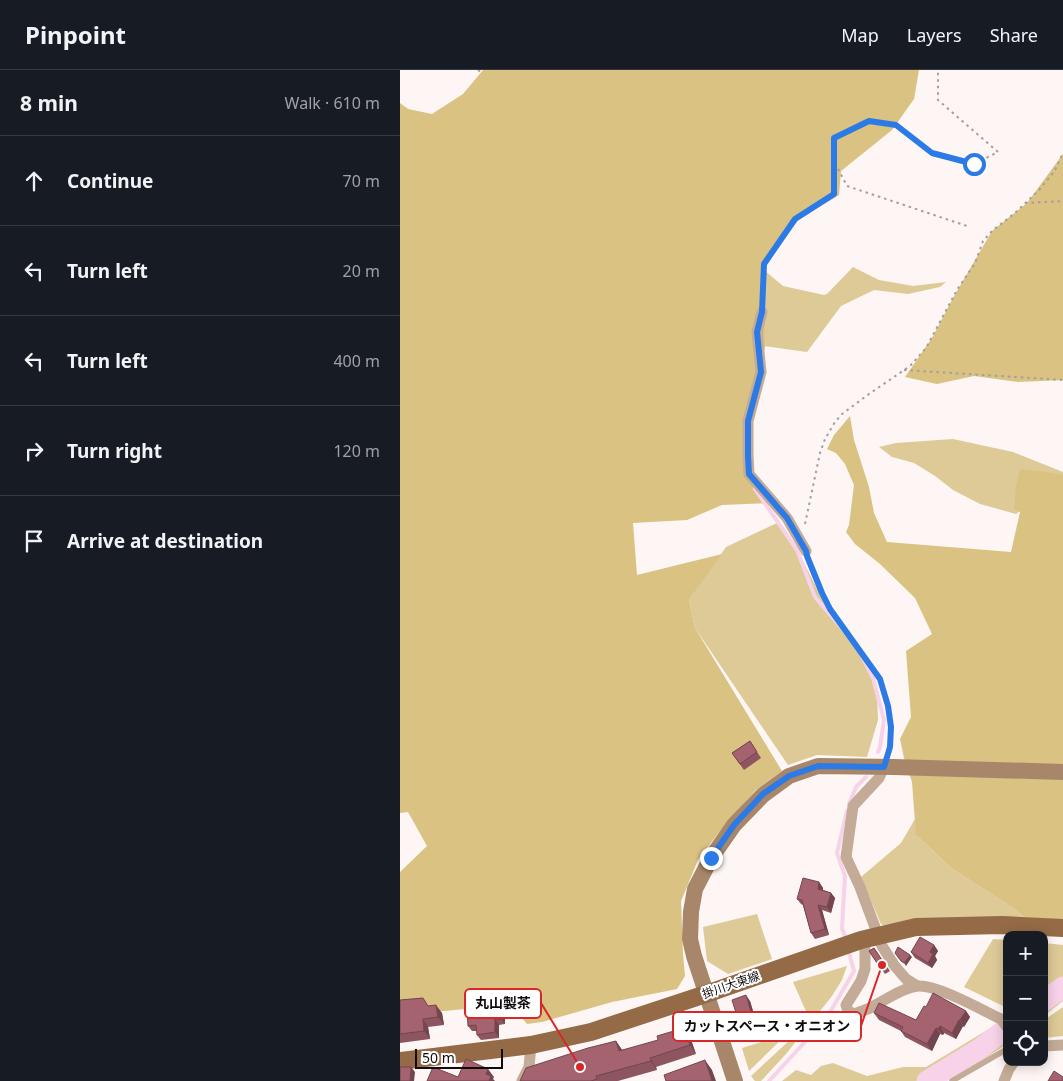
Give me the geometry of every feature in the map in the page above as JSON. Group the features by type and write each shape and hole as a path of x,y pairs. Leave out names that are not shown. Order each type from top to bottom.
{"main road":[{"name":"掛川大東線","path":"400,1061 531,1045 591,1032 835,949 919,927 1002,925 1063,928"}],"street":[{"path":"762,312 757,332 761,372 748,421 749,474 787,518 806,551"},
{"path":"735,1081 694,956 690,938 691,912 695,889 711,858 734,825 763,794 789,776 818,766 1063,772"},
{"path":"884,767 879,778 853,806 846,857 860,887 868,939 865,969 861,981 846,1005 848,1011 854,1014 872,1007 897,993 917,986 925,986 945,992 1003,1022"},
{"path":"868,939 882,946 906,979 917,986"},
{"path":"522,1081 529,1067 531,1045"},
{"path":"1048,1046 1063,1046"},
{"path":"1004,1081 1011,1066"}],"lane":[{"path":"952,1081 1003,1051"}],"path":[{"path":"762,312 764,264 795,219 834,194 834,138 869,121 896,125 932,153 974,164 998,152 938,100 938,70"},
{"path":"804,526 820,452 828,431 842,414 910,366 926,348 957,290 975,263 984,242 992,231 1039,190 1054,172 1063,153"},
{"path":"834,161 846,186 967,226"},
{"path":"1025,203 1063,201"},
{"path":"904,370 1063,380"},
{"path":"806,551 828,604 880,679 888,706 891,727 890,747 884,767"}],"shaded area":[{"path":"483,70 919,70 914,99 892,130 841,171 839,195 799,219 764,269 765,347 748,421 749,474 773,503 722,505 687,520 633,523 637,575 722,554 689,600 695,628 782,771 756,790 720,831 698,860 681,901 685,976 677,989 612,1002 542,1022 527,1024 510,1003 434,1012 400,1008 400,872 427,846 408,812 400,813 400,103 408,109 432,114 463,94"},
{"path":"1063,154 1063,380 1018,382 974,376 937,384 905,377 932,338 992,231 1027,203"},
{"path":"853,267 879,280 913,286 946,282 940,287 908,294 874,290 841,306 807,352 764,346 764,270 783,286 824,295"},
{"path":"850,416 854,440 869,487 874,513 887,542 1011,552 1020,512 1014,509 1020,469 1063,475 1063,919 1029,921 1013,908 951,868 916,835 912,782 900,739 911,717 906,651 932,634 915,598 880,564 855,544 846,532 849,525 854,485 845,464 836,453 827,449 834,435"},
{"path":"953,439 1013,452 1063,472 1063,477 1016,514 980,504 953,490 914,463 892,457 879,447 896,443"},
{"path":"777,523 794,543 826,607 850,636 870,666 877,690 878,720 867,757 817,755 788,765 695,628 689,600 726,547"},
{"path":"915,819 918,837 951,868 1013,908 1029,921 884,926 881,924 861,877 901,843"},
{"path":"757,914 772,959 728,974 707,961 703,927"},
{"path":"993,939 1003,940 1003,1006 964,987"},
{"path":"1048,943 1063,945 1063,1001 1048,1013"},
{"path":"847,966 842,980 832,996 786,1054 761,1081 755,1081 751,1076 791,1039 809,1018 793,982"},
{"path":"1063,1007 1063,1036 1048,1038 1048,1017"},
{"path":"1003,1018 1003,1047 969,1069 944,1081 782,1081 796,1070 811,1075 821,1066 833,1063 867,1076 903,1067 926,1067 994,1026"},
{"path":"787,1034 749,1071 742,1048"}],"building":[{"path":"750,741 757,752 740,764 732,753"},
{"path":"803,878 819,882 818,889 831,893 827,907 818,905 825,929 811,933 802,900 797,899"},
{"path":"920,937 934,945 930,952 933,954 928,963 911,952"},
{"path":"898,947 910,955 904,963 895,953"},
{"path":"874,948 886,966 881,969 869,951"},
{"path":"933,993 966,1011 952,1033 940,1026 938,1029 936,1028 927,1044 901,1031 903,1027 874,1013 879,1003 916,1020 924,1006 926,1007"},
{"path":"746,995 751,1012 737,1016 732,1000"},
{"path":"423,998 428,1006 436,1005 438,1017 423,1019 424,1031 400,1034 400,1000"},
{"path":"492,1000 492,1010 501,1009 501,1019 495,1019 495,1032 477,1035 476,1025 468,1026 467,1010 476,1010 476,1001"},
{"path":"684,1028 690,1045 650,1058 651,1061 596,1076 597,1079 591,1081 520,1081 526,1068 616,1041 619,1051 658,1040 657,1036"},
{"path":"466,1059 488,1069 486,1074 491,1076 489,1081 427,1081 433,1067 458,1077"},
{"path":"705,1060 712,1081 666,1081 664,1075"},
{"path":"400,1067 411,1067 410,1081 400,1081"},
{"path":"1054,1071 1063,1077 1063,1081 1048,1081"}],"waterway":[{"path":"755,489 797,550 815,597 857,646 873,678 884,720 878,752"},
{"path":"849,804 856,787 866,777"},
{"path":"846,940 842,928 845,876 837,853 847,811"},
{"path":"769,1081 826,1019 854,971 848,949"},
{"path":"1048,998 1063,987"},
{"path":"927,1081 978,1050 1003,1031"}],"place":[{"name":"カットスペース・オニオン","path":"882,965"},
{"name":"丸山製茶","path":"580,1067"}],"route":[{"path":"711,858 734,825 763,794 789,776 818,766 884,767 890,747 891,727 888,706 880,679 830,609 806,551 787,518 749,474 748,421 761,372 757,332 762,312 764,264 795,219 834,194 834,138 869,121 896,125 932,153 974,164"}]}
